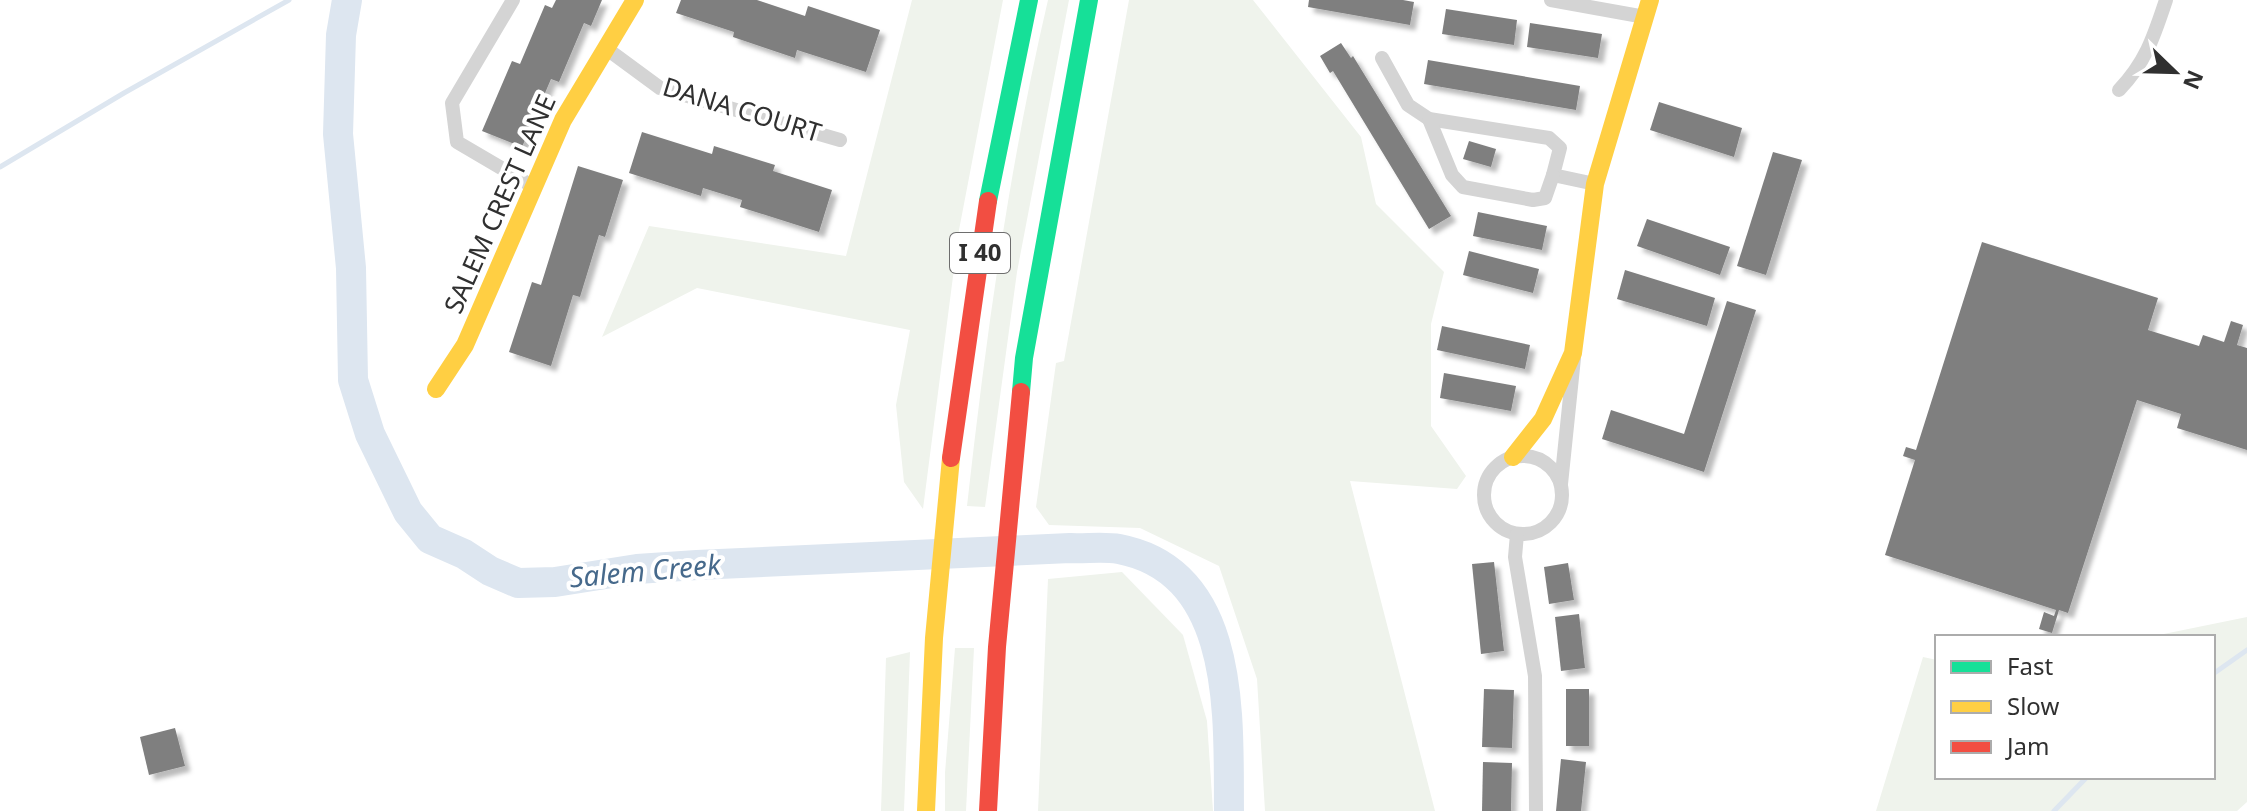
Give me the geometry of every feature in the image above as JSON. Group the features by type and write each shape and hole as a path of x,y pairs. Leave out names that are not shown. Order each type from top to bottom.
{"main road":[{"name":"SALEM CREST LANE","path":"436,389 465,345 563,120 635,0"},
{"name":"I 40","path":"926,811 933,650 955,412 1002,114 1029,0"},
{"name":"I 40","path":"988,811 1008,507 1024,358 1089,0"},
{"path":"1513,457 1543,419 1573,353 1595,184 1647,8"},
{"path":"997,647 1008,699 1005,811"}],"street":[{"path":"513,0 452,103 457,142 532,186"},
{"path":"1551,0 1647,8"},
{"path":"2119,90 2146,57 2166,0"},
{"name":"DANA COURT","path":"607,49 660,88 840,140"},
{"path":"1382,58 1408,105 1429,119 1549,138 1560,148 1545,198 1533,200 1463,187 1452,175 1429,119"},
{"path":"1553,175 1595,184"},
{"path":"1561,485 1548,464 1537,458 1513,457 1500,462 1491,472 1483,497 1486,510 1504,530 1517,534 1530,534 1542,529 1559,510 1576,364 1573,353"},
{"path":"1517,534 1515,557 1535,676 1536,811"}],"shaded area":[{"path":"912,0 1003,0 959,230 923,509 904,482 896,405 910,330 697,288 602,337 649,226 846,256"},
{"path":"1048,0 1069,0 1017,272 985,507 967,506 1000,252"},
{"path":"1129,0 1253,0 1361,137 1376,204 1444,272 1431,324 1431,426 1466,476 1457,489 1350,481 1435,811 1265,811 1257,679 1219,566 1140,528 1049,525 1036,507 1056,363 1064,361"},
{"path":"1122,572 1183,635 1207,721 1213,811 1038,811 1048,579"},
{"path":"2247,617 2247,802 2237,811 1876,811 1923,657 1935,660 1935,779 2215,779 2215,635 2159,635"},
{"path":"955,648 974,648 966,811 945,811"},
{"path":"910,652 904,811 881,811 886,658"}],"building":[{"path":"556,0 602,0 591,26 584,23 559,82 551,79 522,147 482,131 512,61 520,64 545,5 552,8"},
{"path":"681,0 757,0 805,16 808,6 880,30 866,72 797,50 795,58 733,37 734,32 676,13"},
{"path":"1309,0 1414,2 1410,25 1308,7"},
{"path":"1446,9 1517,20 1514,45 1442,34"},
{"path":"1530,23 1602,34 1598,58 1527,47"},
{"path":"1341,43 1351,58 1353,56 1451,216 1429,229 1333,71 1330,73 1320,56"},
{"path":"1428,60 1580,86 1576,110 1424,84"},
{"path":"1659,102 1742,128 1734,157 1650,130"},
{"path":"642,132 712,154 714,146 775,165 773,171 832,190 819,232 740,207 742,200 703,188 701,196 629,173"},
{"path":"1469,141 1496,149 1491,167 1463,159"},
{"path":"1773,152 1802,160 1766,275 1737,266"},
{"path":"578,166 623,180 605,237 599,235 580,297 573,295 551,366 509,352 532,282 541,285"},
{"path":"1478,212 1547,226 1542,250 1473,236"},
{"path":"1647,219 1730,247 1720,275 1637,246"},
{"path":"1982,242 2158,298 2148,330 2199,346 2203,335 2224,342 2231,321 2243,325 2237,345 2247,348 2247,450 2177,428 2181,414 2137,400 2068,613 2059,610 2052,633 2039,629 2044,612 2054,616 2056,610 1885,555 1915,460 1903,456 1906,447 1916,450"},
{"path":"1469,251 1539,269 1533,293 1463,275"},
{"path":"1625,270 1715,298 1707,326 1617,299"},
{"path":"1727,301 1756,310 1704,472 1602,439 1611,410 1684,434"},
{"path":"1442,326 1530,345 1525,369 1437,350"},
{"path":"1444,373 1516,386 1511,411 1440,398"},
{"path":"1494,562 1504,651 1481,654 1472,564"},
{"path":"1568,563 1574,600 1549,604 1544,567"},
{"path":"1579,614 1585,668 1561,671 1555,617"},
{"path":"1484,689 1514,690 1512,748 1482,747"},
{"path":"1566,689 1589,689 1589,746 1566,746"},
{"path":"175,728 185,766 149,775 140,737"},
{"path":"1561,759 1586,762 1581,811 1556,811"},
{"path":"1483,762 1512,763 1511,811 1482,811"}],"waterway":[{"path":"0,167 289,0"},
{"name":"Salem Creek","path":"347,0 341,35 338,134 351,268 353,380 370,434 408,512 430,539 518,583 555,582 637,569 697,565 1070,548 1119,549 1158,563 1186,587 1206,618 1218,654 1225,694 1229,811"},
{"path":"2215,673 2247,650"},
{"path":"2054,811 2085,779"}],"traffic: fast":[{"path":"988,201 1029,0"},
{"path":"1021,392 1024,358 1089,0"}],"traffic: slow":[{"path":"436,389 465,345 563,120 635,0"},
{"path":"1513,457 1543,419 1573,353 1595,184 1650,0"},
{"path":"926,811 934,638 951,458"}],"traffic: jam":[{"path":"951,458 988,201"},
{"path":"988,811 997,647 1021,392"}]}
